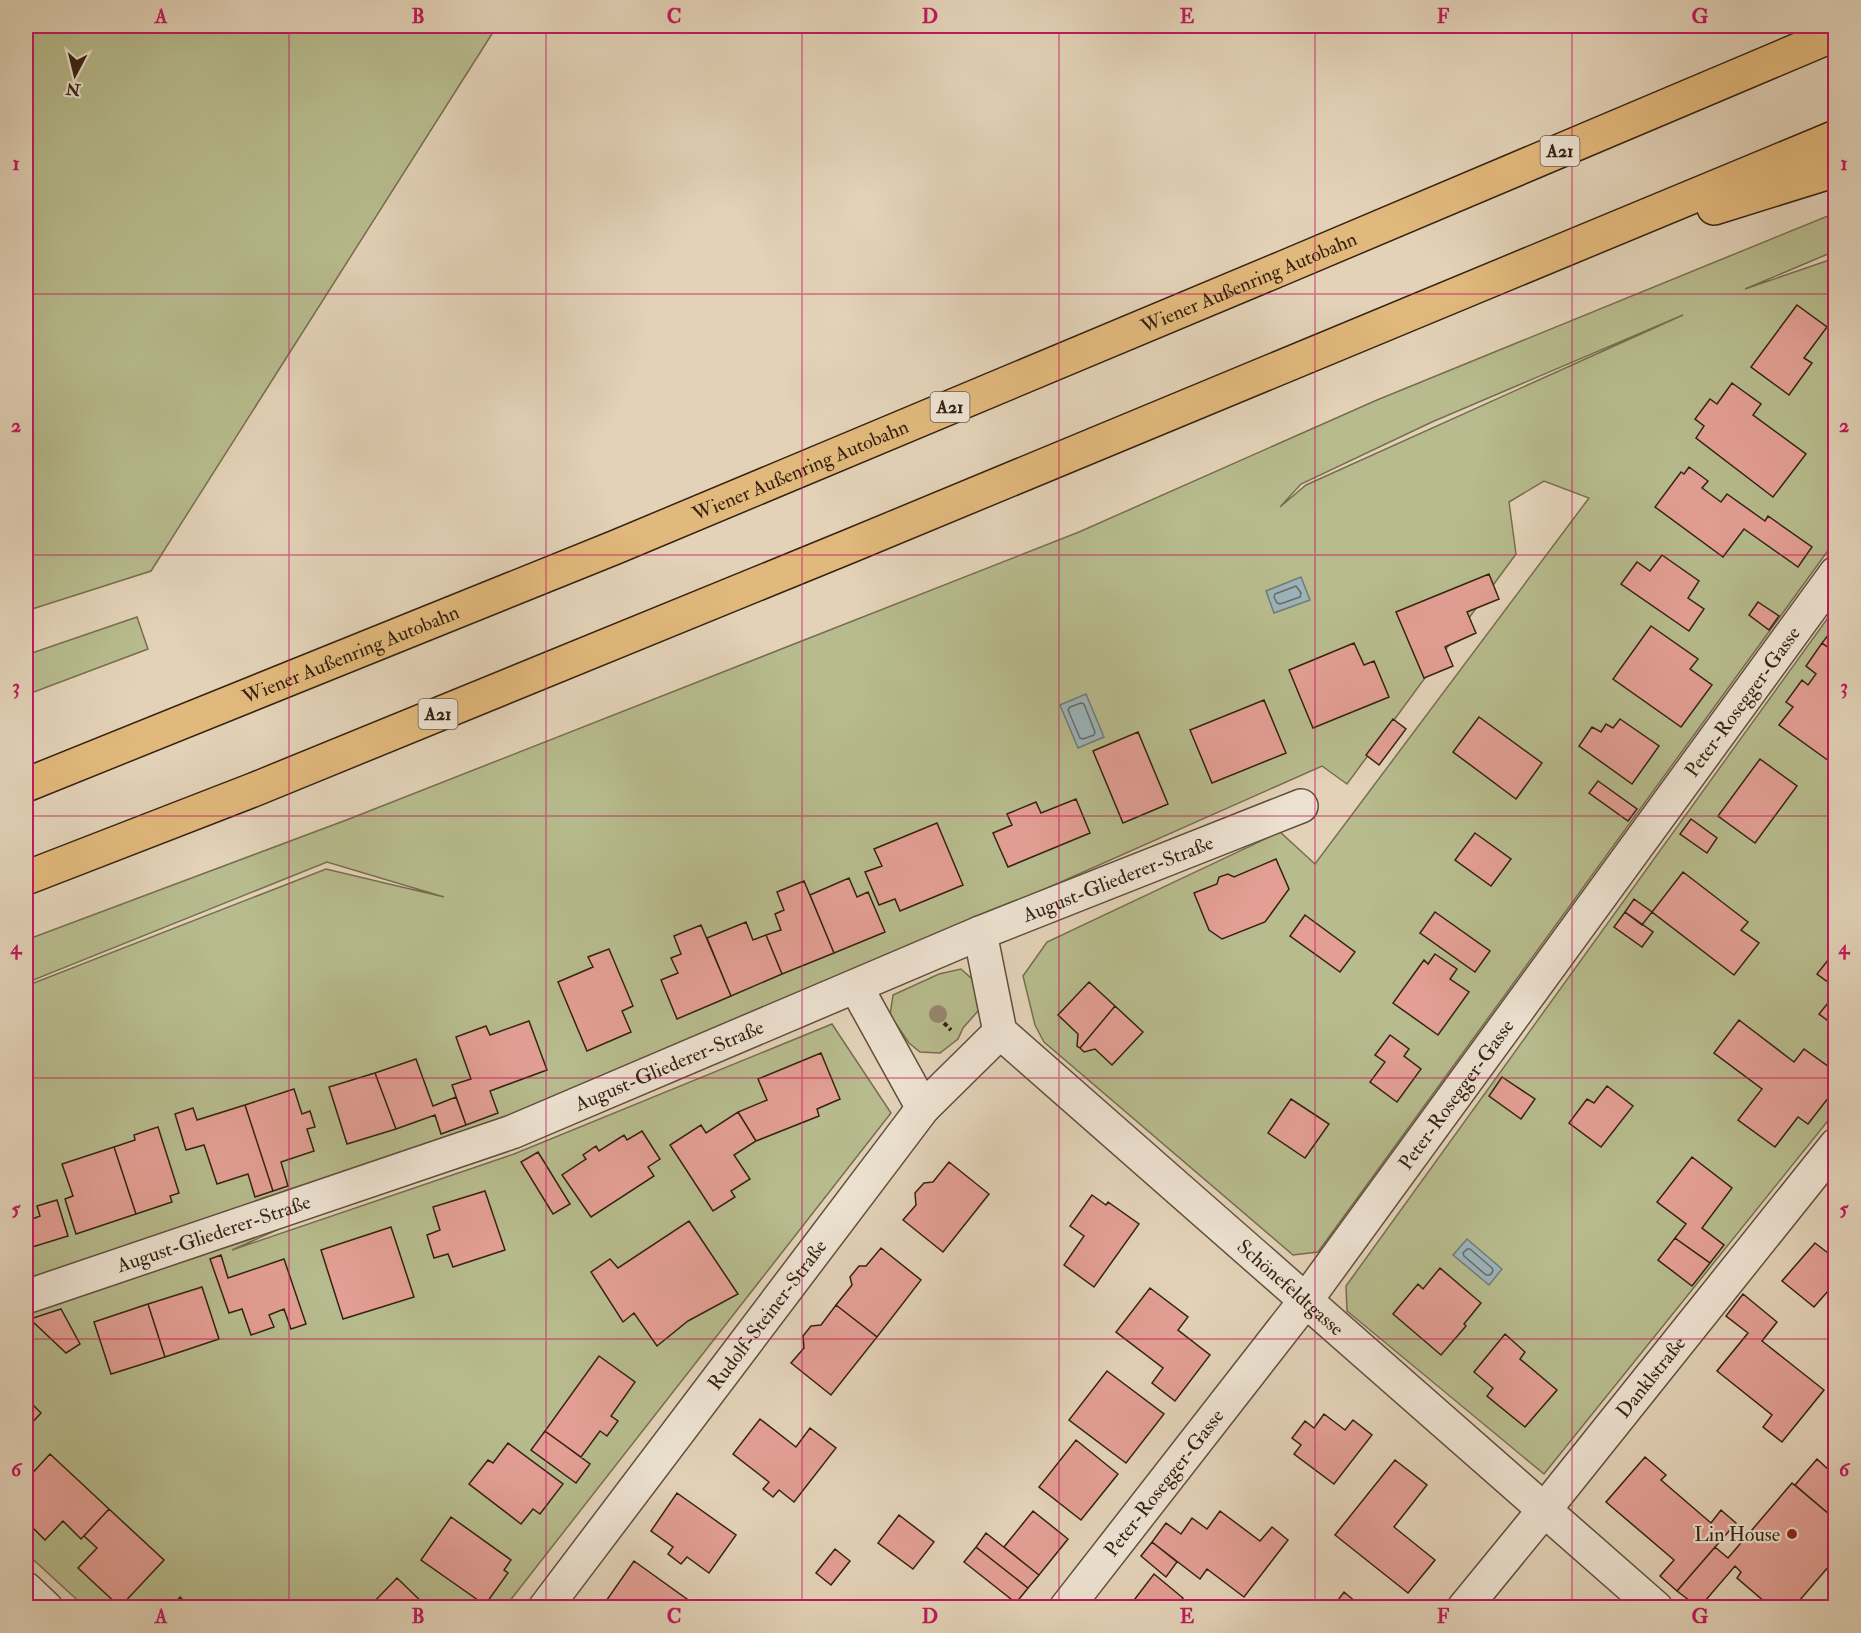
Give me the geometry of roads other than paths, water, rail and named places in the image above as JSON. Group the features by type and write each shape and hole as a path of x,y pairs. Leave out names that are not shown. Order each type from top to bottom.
{"highway":[{"name":"Wiener Außenring Autobahn","path":"26,785 616,548 1836,34"},
{"name":"A21","path":"26,878 320,763 1836,137"},
{"path":"1518,269 1836,170"}],"street":[{"name":"Peter-Rosegger-Gasse","path":"1066,1608 1306,1300 1836,573"},
{"name":"August-Gliederer-Straße","path":"26,1297 512,1132 980,933 1301,806"},
{"path":"980,933 1000,1032"},
{"path":"856,987 923,1108"},
{"name":"Schönefeldtgasse","path":"1000,1032 1656,1608"},
{"name":"Rudolf-Steiner-Straße","path":"544,1608 923,1108 1000,1032"},
{"name":"Danklstraße","path":"1464,1608 1836,1145"},
{"path":"26,1589 46,1608"}],"water":[{"path":"1301,577 1310,600 1274,613 1266,591"},
{"path":"1086,694 1104,737 1078,748 1060,705"},
{"path":"1467,1239 1502,1269 1489,1285 1453,1255"}],"place":[{"name":"Lin House","path":"1792,1534"}]}
